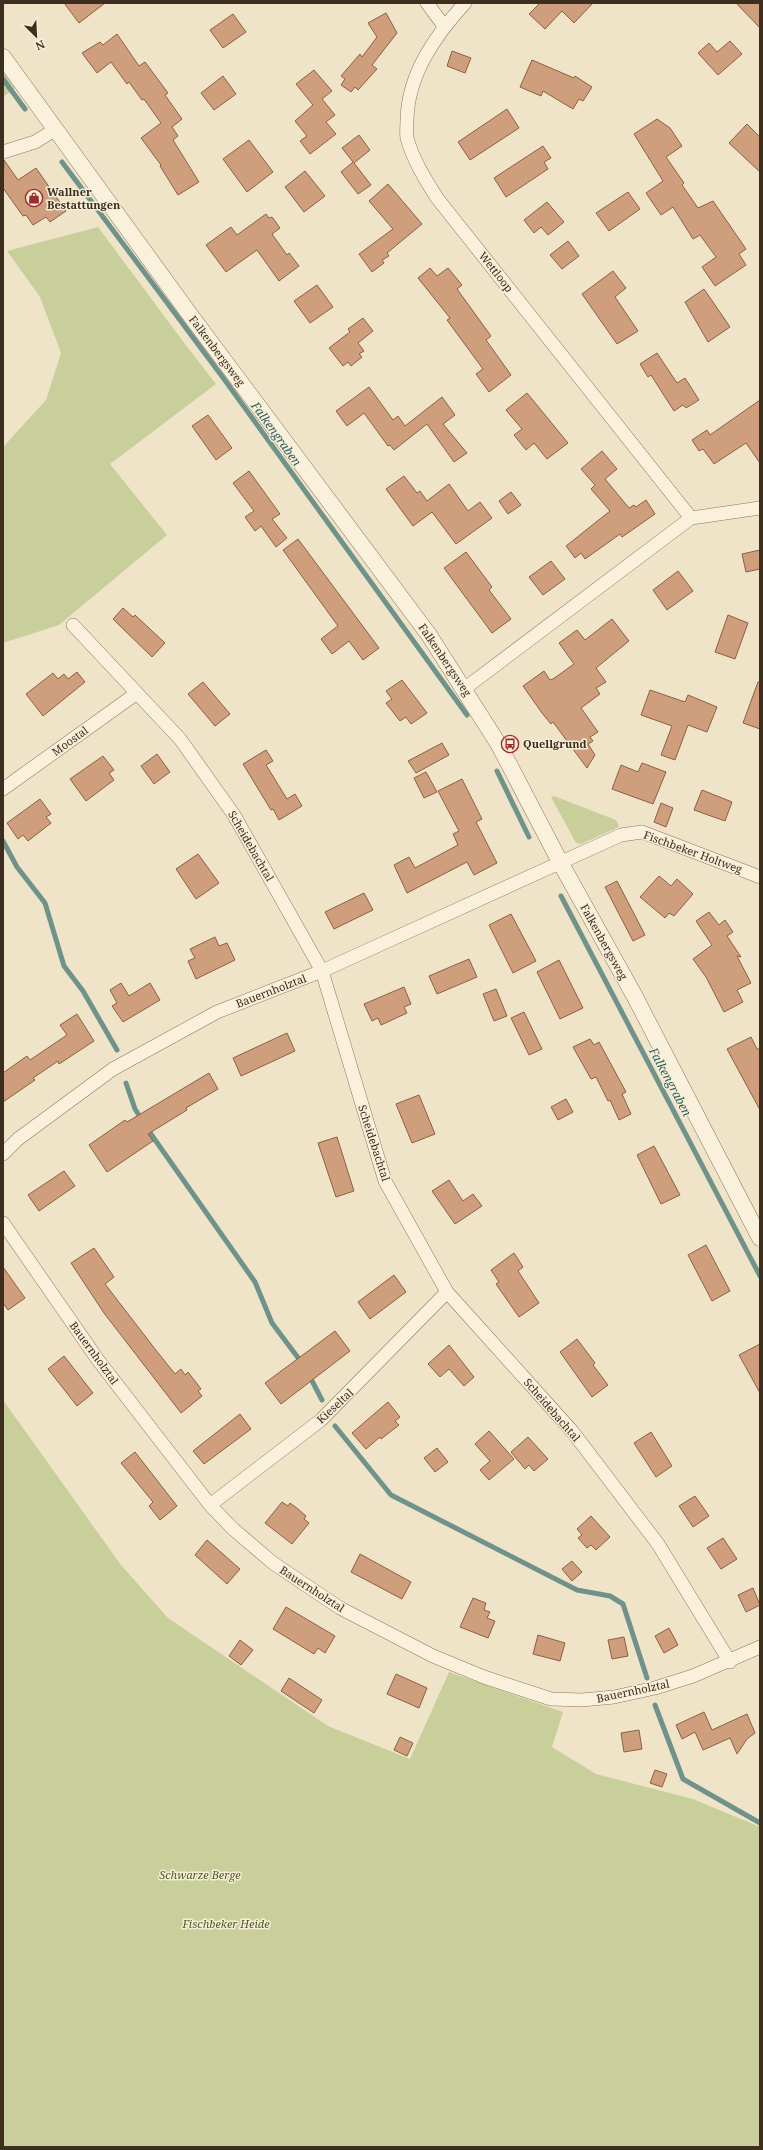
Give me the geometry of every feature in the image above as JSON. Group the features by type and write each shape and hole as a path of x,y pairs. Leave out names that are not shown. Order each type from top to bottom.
{"street":[{"path":"427,3 444,26"},
{"name":"Wettloop","path":"465,3 444,26 419,65 407,104 407,137 419,170 437,198 691,518"},
{"name":"Falkenbergsweg","path":"3,57 184,307 429,636 464,689 499,745 560,862 634,995 760,1238"},
{"path":"3,152 35,142 56,129"},
{"path":"464,689 691,518 760,508"},
{"name":"Scheidebachtal","path":"73,625 180,739 234,815 322,971 385,1181 447,1292 577,1437 658,1544 730,1662"},
{"name":"Moostal","path":"3,790 137,694"},
{"name":"Fischbeker Holtweg","path":"560,862 621,834 642,832 760,877"},
{"name":"Bauernholztal","path":"3,1154 18,1139 113,1069 217,1012 322,971 560,862"},
{"name":"Bauernholztal","path":"3,1223 98,1360 210,1505 232,1528 273,1563 340,1608 433,1656 530,1694 551,1699 582,1700 614,1697 655,1688 730,1662 760,1647"},
{"name":"Kieseltal","path":"210,1505 321,1420 447,1292"}],"green space":[{"path":"3,71 16,88 4,96 3,94"},
{"path":"98,227 216,384 110,464 167,535 59,625 3,643 3,447 46,400 61,353 40,297 7,251"},
{"path":"554,796 616,820 619,827 581,844 576,843 551,797"},
{"name":"Schwarze Berge","path":"3,1400 121,1565 168,1618 328,1726 410,1759 449,1672 563,1712 552,1747 596,1774 693,1799 760,1827 760,2147 3,2147"}],"building":[{"path":"64,3 105,3 79,23"},
{"path":"540,3 593,3 574,23 562,11 545,29 529,14"},
{"path":"736,3 760,3 760,28"},
{"path":"386,13 397,33 372,65 377,69 358,90 355,87 351,92 341,85 345,79 341,76 360,54 362,57 377,37 368,23"},
{"path":"233,14 246,32 223,48 210,30"},
{"path":"117,34 139,66 145,62 168,93 165,95 182,119 172,127 178,136 173,140 199,182 178,195 160,166 161,165 141,138 161,123 144,99 142,100 129,82 127,84 111,62 97,73 82,53 100,42 103,45"},
{"path":"730,41 742,54 718,75 698,53 709,43 717,52"},
{"path":"452,51 471,58 465,73 447,66"},
{"path":"532,60 574,78 575,76 592,87 583,101 579,99 573,109 543,91 541,96 520,87"},
{"path":"314,70 332,91 322,99 335,115 326,122 336,134 310,154 300,141 307,136 295,121 313,105 296,84"},
{"path":"223,76 236,94 214,110 201,93"},
{"path":"507,109 519,128 470,160 458,142"},
{"path":"657,119 670,128 682,146 666,157 684,183 682,185 698,208 713,201 746,249 739,254 746,265 715,286 702,267 716,257 700,235 693,239 673,207 661,215 646,193 663,181 634,134"},
{"path":"747,124 760,137 760,172 729,143"},
{"path":"359,135 370,150 354,163 371,185 358,194 341,172 353,162 342,148"},
{"path":"249,140 273,172 247,192 223,159"},
{"path":"543,146 551,158 544,162 548,169 506,197 494,178"},
{"name":"Wallner Bestattungen","path":"4,160 18,180 36,168 66,211 50,222 46,217 33,225 26,215 23,216 3,188"},
{"path":"305,171 325,196 304,212 285,187"},
{"path":"388,184 422,224 387,253 389,256 382,260 384,263 372,272 359,254 393,229 369,201"},
{"path":"628,192 640,209 609,231 596,213"},
{"path":"547,202 564,222 548,235 541,227 534,233 524,220"},
{"path":"266,214 269,218 272,217 280,228 272,234 287,255 289,253 299,266 279,281 257,250 226,272 206,245 231,227 237,235"},
{"path":"568,241 579,256 562,269 550,255"},
{"path":"430,268 437,276 448,268 462,285 457,289 491,336 486,340 511,375 489,392 476,374 483,369 447,320 450,318 418,278"},
{"path":"613,271 626,288 615,297 638,331 617,344 582,294"},
{"path":"317,285 333,307 310,323 294,301"},
{"path":"704,289 730,327 708,342 685,302"},
{"path":"363,318 373,331 358,343 364,351 359,354 362,357 351,366 348,362 343,366 329,348 350,332 348,329"},
{"path":"657,353 677,383 685,378 699,400 686,408 683,405 674,411 651,375 648,377 640,364"},
{"path":"369,387 393,420 398,416 405,426 442,397 455,415 443,424 467,453 454,462 427,424 394,450 390,445 388,446 364,413 347,426 336,411"},
{"path":"527,393 568,443 547,459 534,443 526,450 514,435 522,429 506,410"},
{"path":"760,400 760,463 746,443 714,464 703,449 699,451 692,440 707,430 710,435"},
{"path":"208,415 232,448 216,460 192,426"},
{"path":"602,451 617,469 605,479 629,508 634,505 636,507 646,500 655,514 622,537 620,534 585,559 581,553 575,558 566,546 610,511 591,489 595,485 581,469"},
{"path":"249,471 280,514 272,519 287,538 276,547 261,526 255,531 245,517 254,511 233,483"},
{"path":"404,476 417,493 420,491 427,501 449,484 468,511 480,502 492,518 456,544 432,512 413,526 386,489"},
{"path":"511,492 521,505 508,514 499,501"},
{"path":"298,539 379,648 363,660 349,641 332,654 321,639 338,626 283,550"},
{"path":"760,550 760,569 746,572 742,554"},
{"path":"466,552 492,587 489,590 511,619 492,633 444,568"},
{"path":"551,561 565,579 543,595 529,577"},
{"path":"678,571 693,591 667,610 653,590"},
{"path":"123,608 133,617 135,615 165,643 152,657 113,619"},
{"path":"728,615 748,623 735,659 715,652"},
{"path":"612,619 629,641 596,668 606,682 596,688 600,694 581,708 598,732 590,737 593,741 588,744 595,755 587,768 553,722 551,724 542,713 523,686 544,671 550,680 553,679 574,664 559,643 577,630 585,640"},
{"path":"77,672 85,682 43,716 26,694 53,673 58,679 64,674 68,679"},
{"path":"402,680 427,713 411,724 406,717 400,721 386,703 392,699 386,691"},
{"path":"203,682 230,714 215,726 188,694"},
{"path":"758,682 760,682 760,729 743,723"},
{"path":"650,690 685,702 688,695 717,707 707,732 688,725 675,760 661,755 672,726 641,715"},
{"path":"442,743 449,755 416,773 408,761"},
{"path":"266,750 273,761 266,765 287,799 295,794 302,806 279,820 273,809 271,810 243,764"},
{"path":"157,754 170,772 154,784 141,766"},
{"path":"103,756 114,770 109,773 114,780 86,801 70,779"},
{"path":"642,763 666,772 653,804 612,789 621,765 638,772"},
{"path":"426,772 437,792 424,798 414,778"},
{"path":"462,779 482,819 476,822 497,863 474,875 467,862 407,893 394,865 409,857 415,868 458,845 453,834 459,831 438,791"},
{"path":"702,790 732,802 725,821 694,810"},
{"path":"40,799 51,814 46,817 51,823 28,841 23,835 18,839 7,823"},
{"path":"661,803 673,808 666,827 654,822"},
{"path":"198,854 219,883 196,899 176,869"},
{"path":"659,876 671,886 677,879 693,894 674,916 669,913 665,918 640,897"},
{"path":"617,881 645,935 633,941 605,887"},
{"path":"364,893 373,910 334,929 325,912"},
{"path":"709,912 719,925 725,920 733,932 727,936 741,957 737,956 751,983 737,990 743,1002 724,1012 706,977 693,959 712,945 696,921"},
{"path":"511,914 536,961 513,973 489,925"},
{"path":"215,937 219,946 227,943 235,960 196,979 188,961 195,958 190,949"},
{"path":"469,959 477,977 437,994 429,976"},
{"path":"559,960 583,1008 560,1019 537,972"},
{"path":"121,983 129,996 150,983 160,1000 123,1022 112,1006 117,1003 110,990"},
{"path":"404,987 411,1004 404,1007 407,1013 381,1025 378,1018 372,1021 364,1004"},
{"path":"496,989 507,1016 494,1021 483,994"},
{"path":"524,1012 542,1049 529,1055 511,1018"},
{"path":"77,1014 94,1041 59,1064 58,1061 33,1078 35,1080 3,1102 3,1073 27,1056 30,1060 67,1035 60,1025"},
{"path":"287,1033 295,1051 241,1076 233,1058"},
{"path":"751,1037 757,1049 760,1049 760,1110 727,1049"},
{"path":"590,1039 594,1045 599,1042 626,1092 622,1094 631,1114 619,1120 610,1100 608,1101 596,1077 591,1079 573,1047"},
{"path":"209,1073 218,1089 186,1108 187,1110 148,1134 153,1141 107,1172 89,1145 125,1120 127,1122"},
{"path":"419,1095 435,1134 412,1143 396,1104"},
{"path":"566,1099 573,1112 558,1120 551,1107"},
{"path":"337,1137 354,1191 336,1197 318,1143"},
{"path":"654,1146 680,1195 661,1204 637,1155"},
{"path":"64,1171 75,1186 39,1211 28,1195"},
{"path":"449,1180 463,1201 473,1194 482,1206 455,1224 432,1191"},
{"path":"706,1245 730,1291 712,1301 688,1255"},
{"path":"94,1248 114,1277 105,1284 175,1374 181,1369 185,1375 188,1372 201,1389 198,1391 202,1396 181,1413 104,1313 71,1263"},
{"path":"514,1253 523,1267 518,1271 539,1303 519,1317 496,1284 499,1282 491,1270"},
{"path":"3,1267 25,1298 8,1310 3,1303"},
{"path":"394,1275 406,1292 370,1319 358,1302"},
{"path":"335,1331 350,1351 281,1404 265,1383"},
{"path":"577,1339 595,1363 593,1365 608,1385 592,1397 560,1352"},
{"path":"760,1344 760,1393 739,1355"},
{"path":"449,1345 474,1377 464,1386 449,1369 440,1377 428,1364"},
{"path":"64,1356 93,1393 77,1406 48,1369"},
{"path":"388,1402 400,1417 395,1421 399,1425 381,1439 380,1437 366,1449 352,1433"},
{"path":"240,1414 251,1429 204,1464 193,1451"},
{"path":"489,1431 514,1459 489,1480 480,1470 490,1461 475,1444"},
{"path":"651,1432 672,1466 656,1477 634,1443"},
{"path":"528,1437 548,1459 534,1471 529,1465 525,1469 511,1452"},
{"path":"437,1448 448,1462 435,1472 424,1458"},
{"path":"135,1452 177,1506 160,1520 149,1506 153,1502 121,1463"},
{"path":"695,1496 709,1516 693,1527 679,1506"},
{"path":"282,1502 288,1506 290,1503 298,1509 306,1516 304,1519 309,1523 292,1544 265,1523"},
{"path":"591,1516 610,1537 596,1550 591,1545 587,1548 578,1538 582,1535 577,1529"},
{"path":"723,1538 737,1559 721,1569 707,1548"},
{"path":"207,1540 240,1569 227,1584 195,1555"},
{"path":"360,1554 411,1582 402,1599 351,1572"},
{"path":"572,1561 582,1572 572,1581 562,1569"},
{"path":"753,1588 760,1605 746,1612 738,1595"},
{"path":"473,1598 486,1603 484,1610 490,1612 487,1618 495,1621 488,1638 460,1627"},
{"path":"286,1607 335,1636 325,1653 318,1648 314,1654 273,1629"},
{"path":"669,1628 678,1645 664,1653 655,1636"},
{"path":"538,1635 565,1643 560,1661 533,1654"},
{"path":"624,1637 628,1656 612,1659 608,1640"},
{"path":"240,1640 253,1650 241,1665 229,1656"},
{"path":"396,1674 427,1688 419,1708 387,1694"},
{"path":"289,1678 322,1700 314,1713 281,1691"},
{"path":"704,1712 712,1730 747,1714 755,1733 747,1739 737,1754 730,1738 703,1750 695,1732 682,1739 676,1725"},
{"path":"639,1730 642,1749 624,1752 621,1733"},
{"path":"400,1737 413,1743 407,1756 394,1750"},
{"path":"655,1770 667,1774 662,1787 650,1783"}],"waterway":[{"name":"Falkengraben","path":"3,79 25,109"},
{"name":"Falkengraben","path":"62,162 224,379 467,715"},
{"name":"Falkengraben","path":"497,771 529,837"},
{"path":"3,841 17,867 45,903 64,966 83,991 117,1050"},
{"name":"Falkengraben","path":"561,896 760,1276"},
{"path":"126,1083 135,1109 142,1120"},
{"path":"146,1127 255,1282 272,1323 302,1363"},
{"path":"309,1375 322,1400"},
{"path":"335,1426 391,1495 577,1590 610,1596 623,1604 647,1678"},
{"path":"655,1705 683,1779 760,1823"}],"place":[{"name":"Wallner Bestattungen","path":"34,198"},
{"name":"Quellgrund","path":"510,744"}],"park label":[{"name":"Fischbeker Heide","path":"226,1924"}]}
